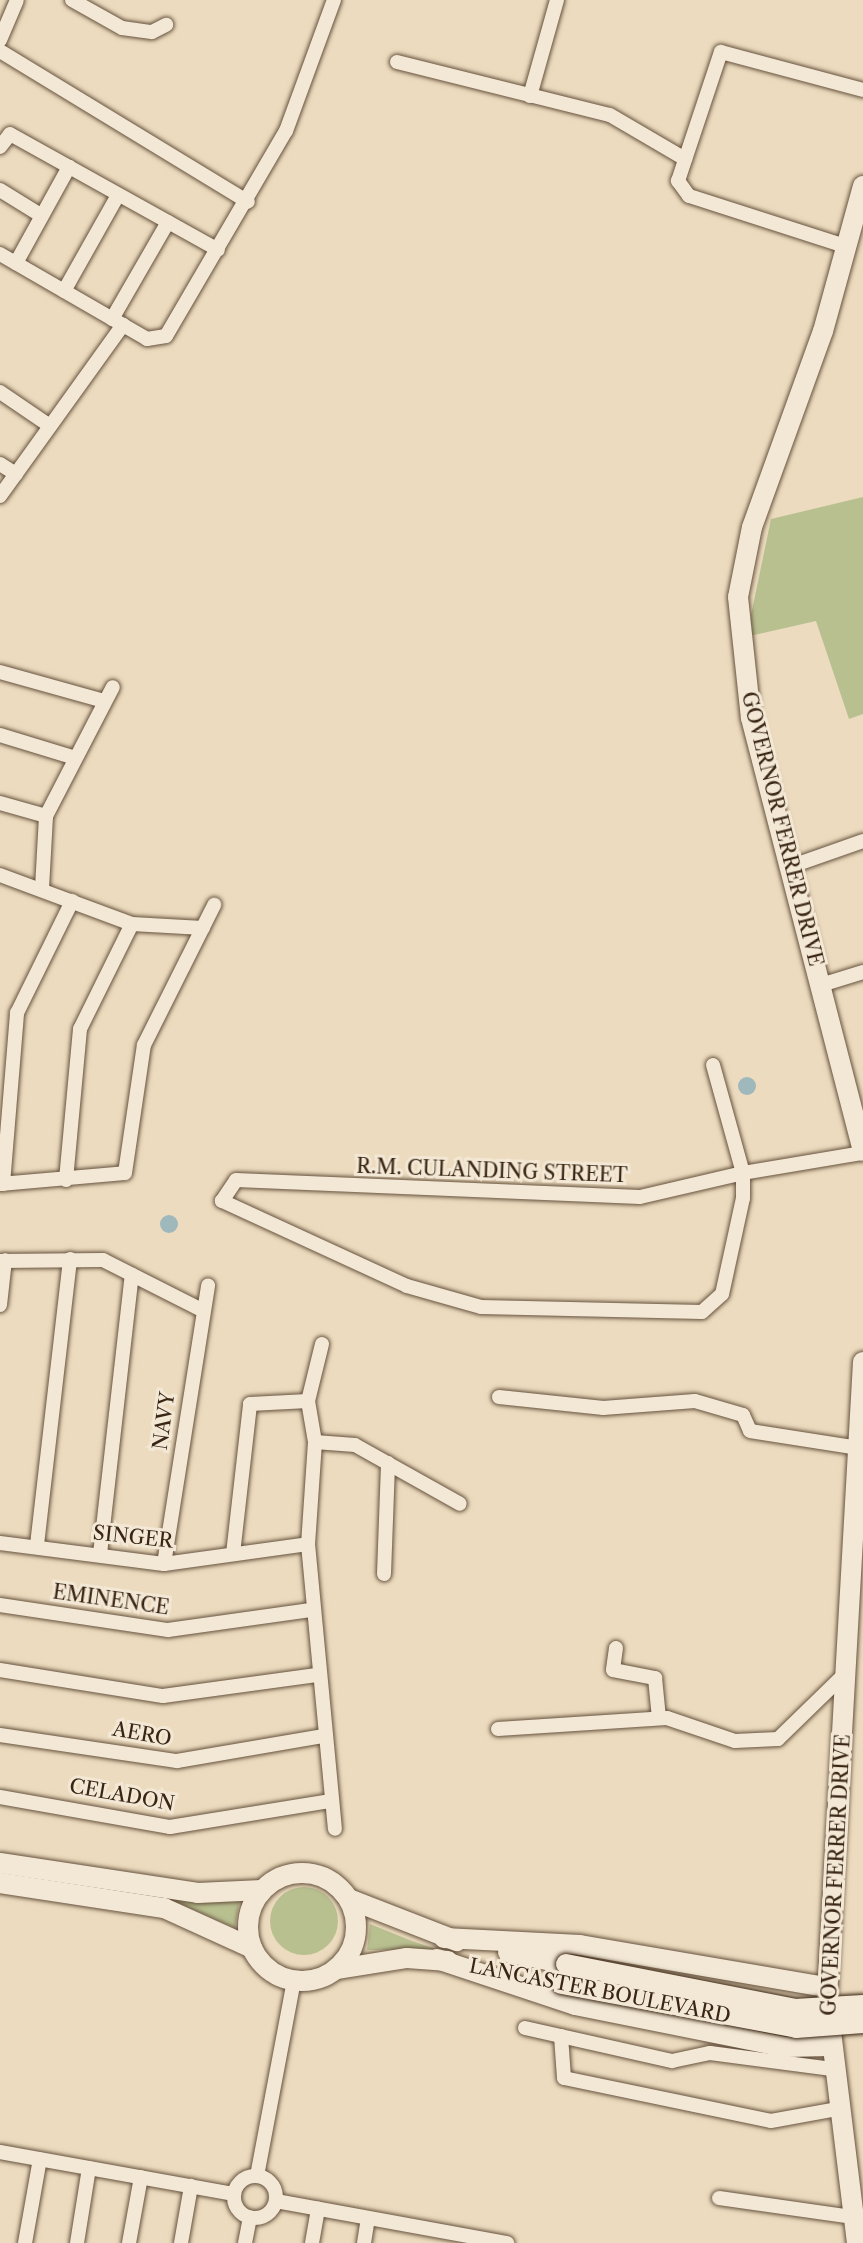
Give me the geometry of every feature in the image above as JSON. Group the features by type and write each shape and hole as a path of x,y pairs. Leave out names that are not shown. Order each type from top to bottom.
{"main road":[{"name":"GOVERNOR FERRER DRIVE","path":"863,186 848,247 752,527 738,597 751,718 821,985 857,1083 863,1152"},
{"name":"GOVERNOR FERRER DRIVE","path":"857,2243 829,2046 827,1987 863,1362"},
{"path":"0,1863 198,1893 262,1890 289,1875 310,1874 349,1899 356,1936 338,1969 294,1981 271,1972 252,1948 164,1908 0,1883"},
{"path":"252,1948 249,1918 262,1890"},
{"name":"LANCASTER BOULEVARD","path":"349,1899 444,1938 564,1974 796,2028 863,2023"},
{"path":"444,1938 580,1945 827,1987"},
{"path":"437,1959 575,2005 786,2047 829,2046"},
{"name":"LANCASTER BOULEVARD","path":"338,1969 437,1959 564,1974 795,2009 863,2005"}],"street":[{"path":"0,40 17,0"},
{"path":"72,0 122,28 152,32 166,25"},
{"path":"0,254 147,339 166,336 248,202 286,131 334,0"},
{"path":"530,96 557,0"},
{"path":"0,51 248,202"},
{"path":"848,247 689,196 678,181 721,52 863,90"},
{"path":"397,62 610,115 685,159"},
{"path":"0,147 10,134 218,250"},
{"path":"16,263 69,167"},
{"path":"0,190 42,216"},
{"path":"64,291 118,195"},
{"path":"0,496 50,426 117,322 168,222"},
{"path":"0,392 50,426"},
{"path":"0,464 16,474"},
{"path":"0,672 104,701"},
{"path":"42,888 46,816 113,687"},
{"path":"0,735 75,758"},
{"path":"0,803 46,816"},
{"path":"792,866 863,841"},
{"path":"1,877 42,888 132,924 203,928"},
{"path":"72,901 17,1013 1,1184 117,1178 130,1164 144,1045 214,905"},
{"path":"66,1180 80,1029 132,924"},
{"path":"821,985 863,972"},
{"path":"713,1065 743,1173"},
{"name":"R.M. CULANDING STREET","path":"743,1173 722,1294 702,1312 481,1307 407,1286 222,1201 236,1180 640,1197 743,1173 863,1152"},
{"path":"37,1545 70,1259"},
{"path":"0,1305 2,1260 70,1259 103,1260 200,1309"},
{"path":"100,1554 132,1275"},
{"name":"NAVY","path":"164,1564 200,1309 208,1285"},
{"path":"322,1344 308,1401 315,1442 308,1544 317,1675 335,1829"},
{"path":"499,1397 603,1408 695,1401 743,1415 750,1431 859,1448"},
{"path":"233,1554 250,1404 308,1401"},
{"path":"315,1442 355,1445 460,1504"},
{"path":"384,1574 388,1463"},
{"name":"SINGER","path":"0,1543 37,1545 164,1564 308,1544"},
{"name":"EMINENCE","path":"0,1605 168,1630 311,1610"},
{"path":"616,1648 613,1670 655,1678 659,1718"},
{"path":"0,1670 163,1696 317,1675"},
{"path":"498,1729 659,1718 735,1741 778,1739 847,1672"},
{"name":"AERO","path":"0,1735 177,1761 324,1736"},
{"name":"CELADON","path":"0,1797 170,1827 331,1801"},
{"path":"257,2176 294,1981"},
{"path":"525,2028 672,2061 710,2053 832,2069"},
{"path":"561,2036 564,2078 771,2121 838,2109"},
{"path":"0,2152 234,2194 250,2217 245,2243"},
{"path":"25,2243 40,2159"},
{"path":"77,2243 89,2168"},
{"path":"234,2194 244,2178 257,2176 272,2185 276,2201"},
{"path":"129,2243 141,2177"},
{"path":"181,2243 191,2186"},
{"path":"719,2198 852,2217"},
{"path":"276,2201 420,2227 472,2240 507,2243"},
{"path":"250,2217 263,2216 276,2201"},
{"path":"312,2243 318,2209"},
{"path":"364,2243 368,2218"},
{"path":"417,2243 420,2227"}],"green space":[{"path":"863,497 863,714 849,719 816,621 750,636 750,620 771,519"},
{"path":"304,1887 328,1897 338,1921 328,1945 304,1955 280,1945 270,1921 280,1897"},
{"path":"240,1896 235,1928 167,1898"},
{"path":"370,1924 412,1941 436,1949 367,1950"}],"water":[{"path":"747,1077 756,1086 747,1095 738,1086"},
{"path":"169,1215 178,1224 169,1233 160,1224"}]}
